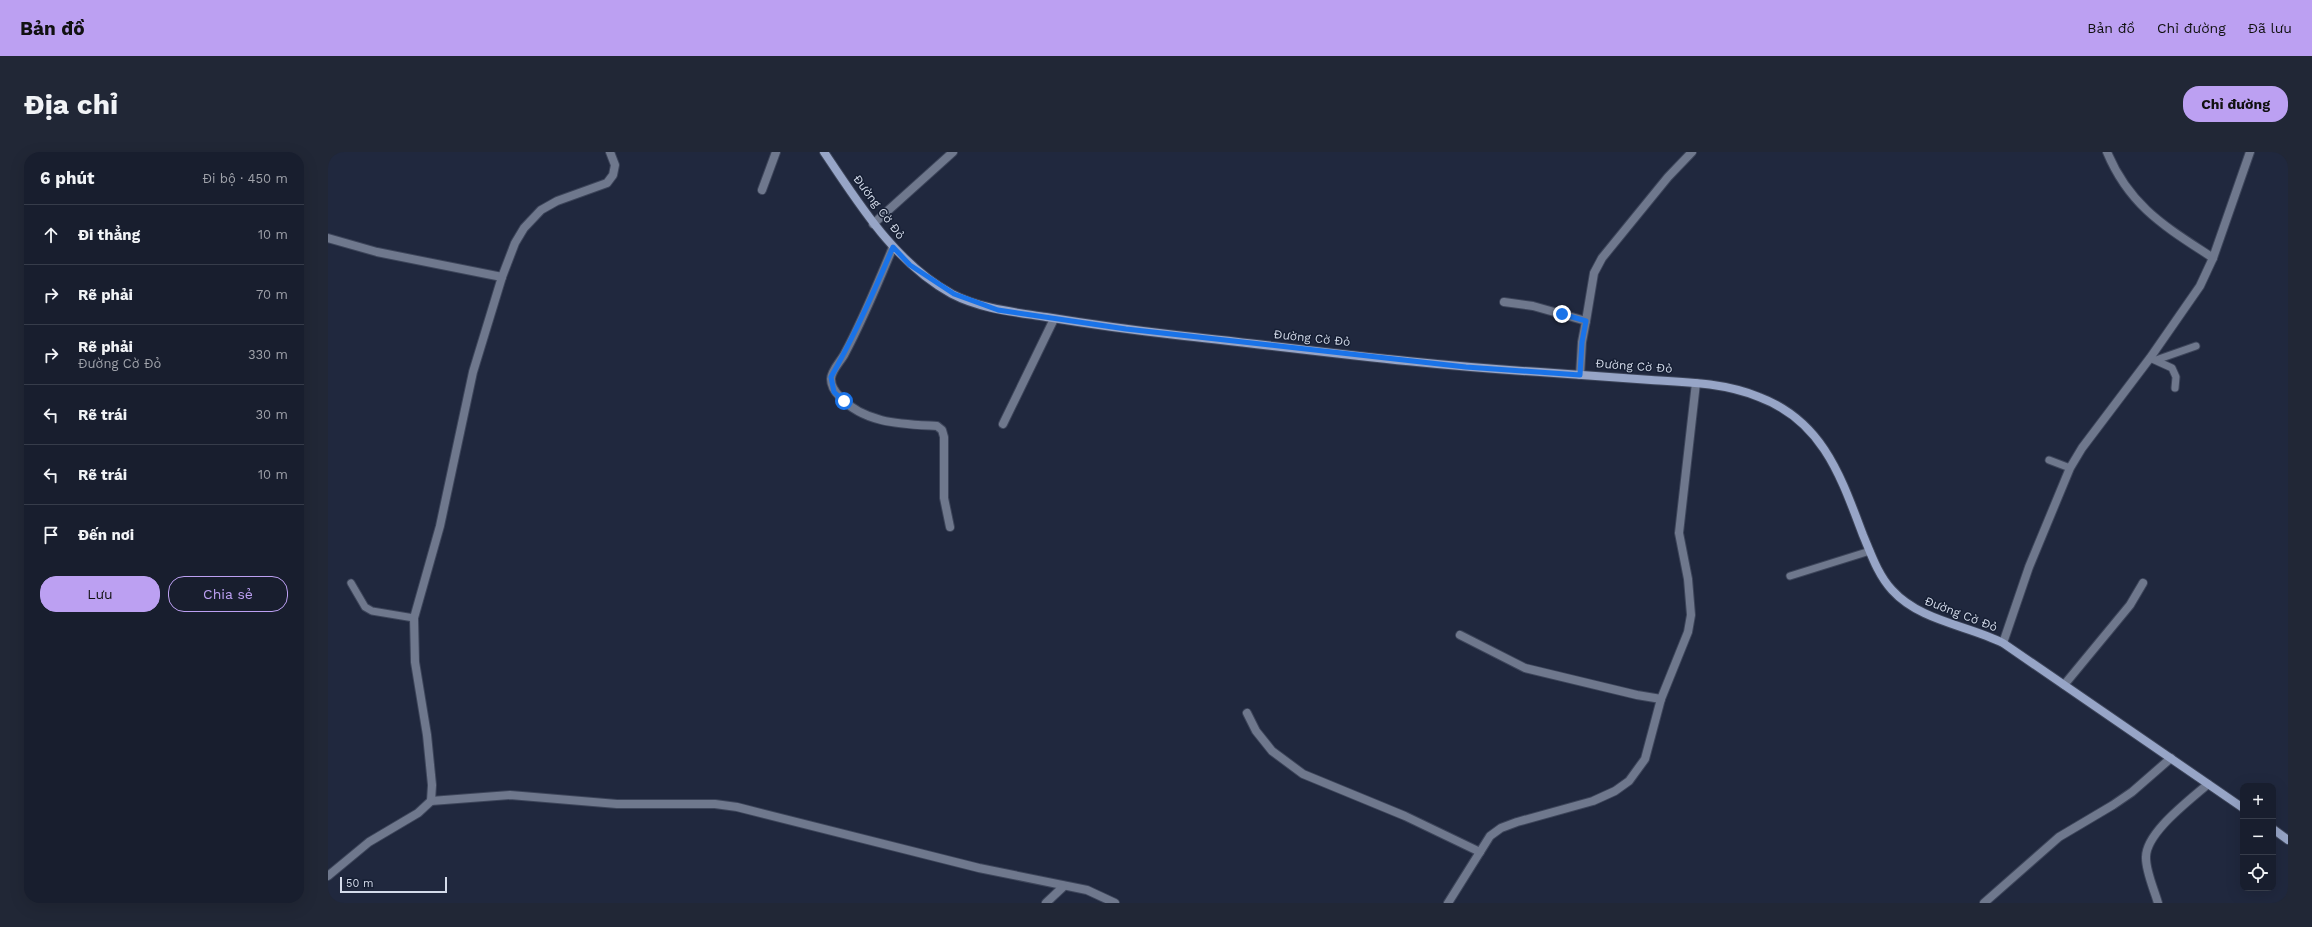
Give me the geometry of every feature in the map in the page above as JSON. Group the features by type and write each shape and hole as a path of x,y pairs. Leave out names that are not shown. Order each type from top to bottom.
{"main road":[{"name":"Đường Cờ Đỏ","path":"824,152 873,224 910,265 954,294 998,310 1126,329 1482,369 1696,383 1738,390 1761,397 1798,419 1811,431 1833,461 1846,487 1870,551 1889,587 1913,608 1987,635 2003,643 2240,806"},
{"path":"2276,831 2288,840"}],"street":[{"path":"328,876 369,842 418,813 430,801 432,785 427,735 416,662 414,618 440,526 473,372 502,277 515,243 524,228 541,210 578,192 607,183 613,175 615,165 610,152"},
{"path":"762,190 776,152"},
{"path":"873,224 953,152"},
{"path":"1580,375 1582,342 1594,273 1602,258 1668,177 1692,152"},
{"path":"2107,152 2121,181 2146,211 2213,258"},
{"path":"2003,643 2029,567 2070,468 2082,448 2153,359 2187,306 2213,258 2250,152"},
{"path":"328,238 377,252 502,277"},
{"path":"893,247 865,312 844,356 831,377 831,384 834,392 844,401 866,415 897,424 937,426 942,430 944,437 944,498 950,527"},
{"path":"1504,302 1533,306 1586,321"},
{"path":"1003,424 1054,319"},
{"path":"1448,903 1490,836 1501,828 1593,801 1615,791 1629,781 1645,758 1661,699 1688,632 1691,615 1688,579 1679,533 1696,383"},
{"path":"2064,685 2130,605 2143,583"},
{"path":"1460,635 1525,668 1637,696 1661,699"},
{"path":"1247,713 1256,731 1272,751 1303,774 1405,816 1480,852"},
{"path":"1984,903 2059,837 2113,805 2171,758"},
{"path":"2158,903 2146,859 2146,849 2154,836 2165,823 2208,784"},
{"path":"430,801 510,796 617,804 715,804 738,807 979,868 1087,890 1115,903"},
{"path":"1046,903 1064,886"}],"lane":[{"path":"2153,359 2196,346"},
{"path":"2153,359 2172,368 2174,372 2175,388"},
{"path":"2049,460 2070,468"},
{"path":"1790,576 1870,551"},
{"path":"351,583 365,607 372,611 414,618"}],"route":[{"path":"844,401 834,392 831,384 831,377 844,356 865,312 893,247 910,265 928,279 954,294 975,303 998,310 1126,329 1482,369 1580,375 1582,342 1586,321 1577,317 1562,314"}]}
